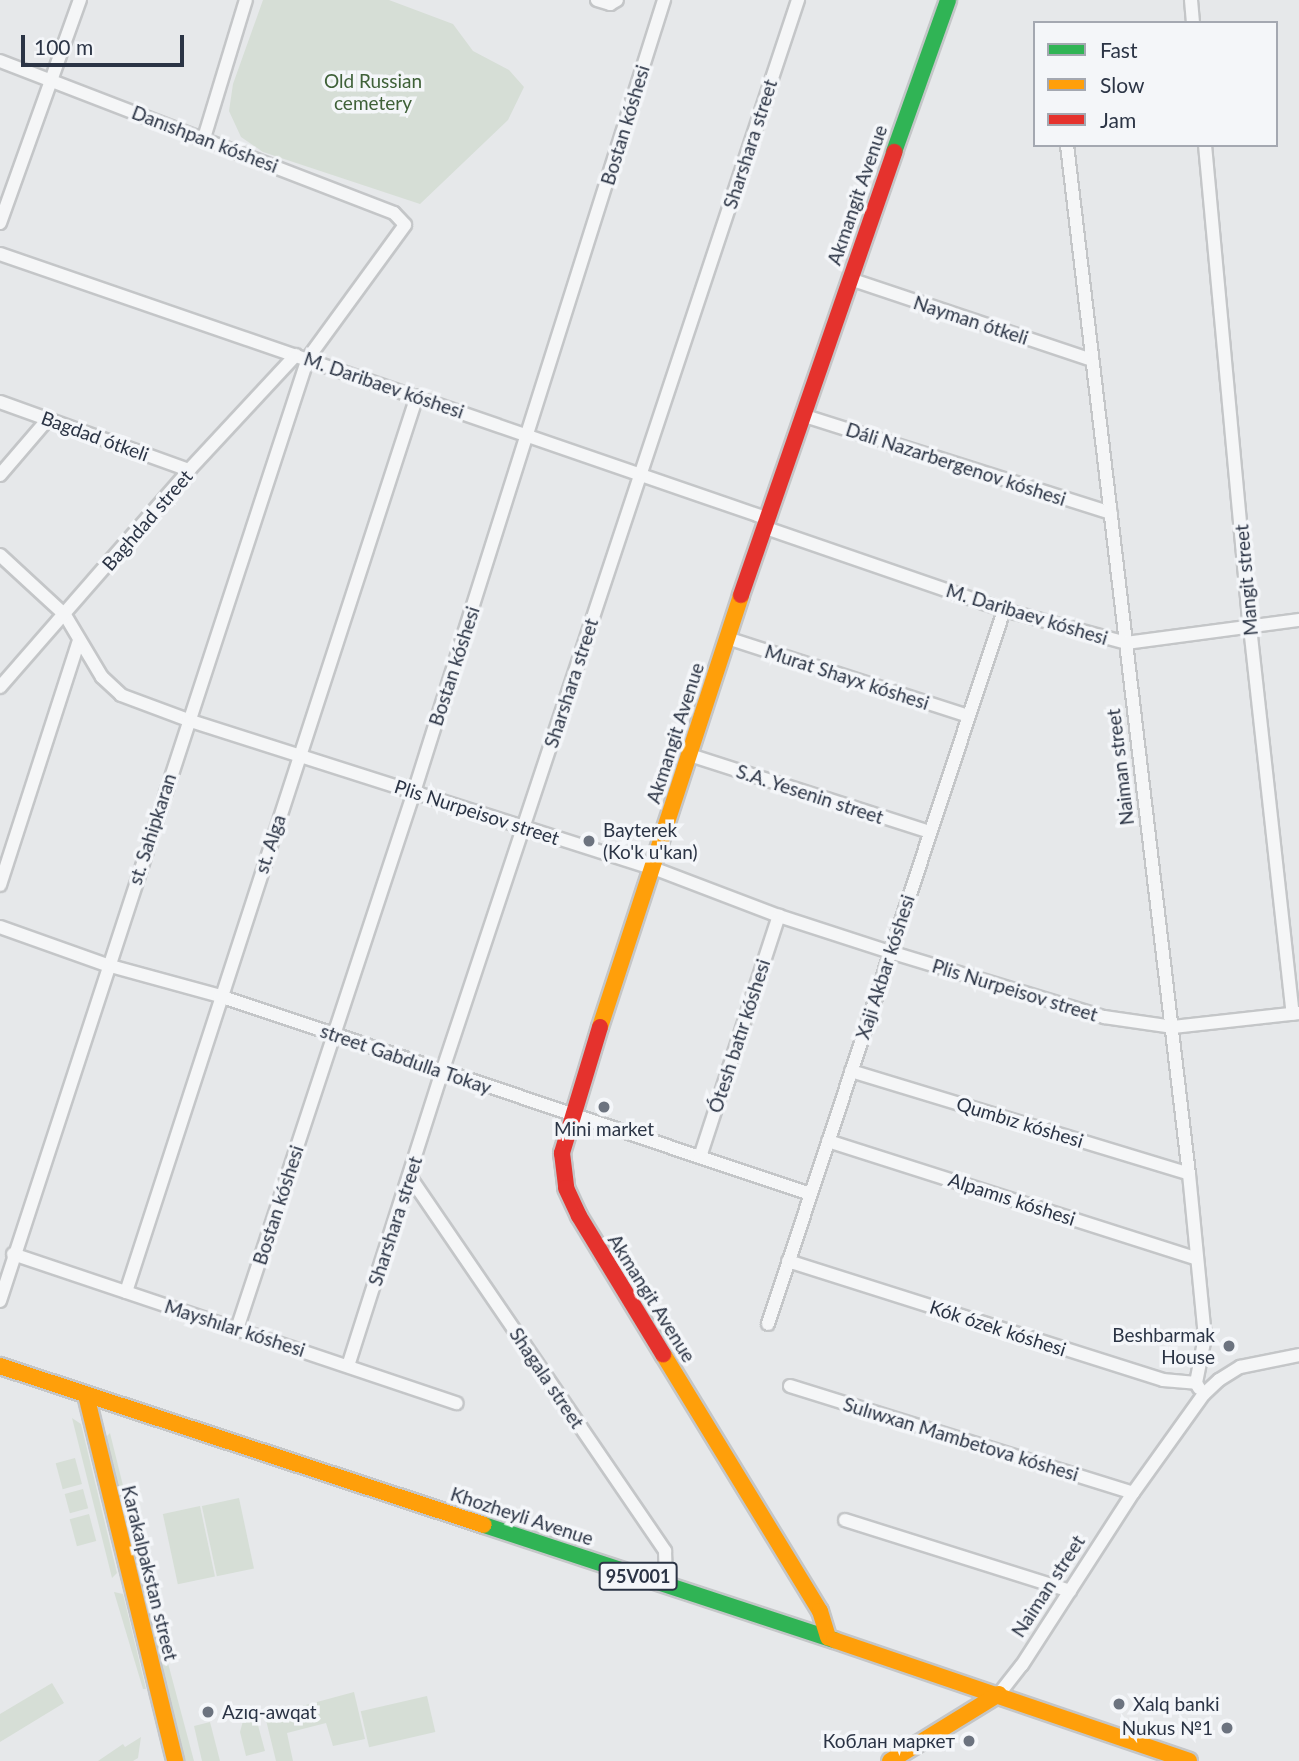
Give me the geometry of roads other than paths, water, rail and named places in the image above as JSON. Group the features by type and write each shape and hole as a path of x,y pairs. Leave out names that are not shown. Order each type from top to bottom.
{"street":[{"path":"0,223 80,0"},
{"path":"204,138 246,0"},
{"name":"Bostan kóshesi","path":"237,1329 414,792 664,0"},
{"name":"Sharshara street","path":"348,1366 442,1072 798,0"},
{"name":"Akmangit Avenue","path":"828,1638 820,1611 579,1216 566,1188 562,1153 571,1115 765,522 948,0"},
{"path":"1191,0 1193,21"},
{"name":"Danıshpan kóshesi","path":"0,61 394,213 405,225 302,356"},
{"name":"Naiman street","path":"1067,147 1189,1174 1195,1258 1205,1337 1196,1383"},
{"name":"Mangit street","path":"1205,147 1250,627 1296,1014"},
{"name":"M. Daribaev kóshesi","path":"0,254 640,474 1004,610 1126,643 1299,620"},
{"name":"Nayman ótkeli","path":"850,279 1092,360"},
{"name":"Baghdad street","path":"0,687 189,470 302,356"},
{"name":"st. Sahipkaran","path":"0,1301 13,1254 188,720 302,356"},
{"name":"st. Alga","path":"126,1292 417,396"},
{"name":"Bagdad ótkeli","path":"0,402 189,470"},
{"name":"Dáli Nazarbergenov kóshesi","path":"802,415 1111,513"},
{"path":"0,475 48,419"},
{"name":"Plis Nurpeisov street","path":"0,555 65,615 102,677 121,695 188,720 653,868 779,916 890,952 1104,1017 1173,1027 1296,1014"},
{"name":"Xaji Akbar kóshesi","path":"768,1324 1004,610"},
{"name":"Murat Shayx kóshesi","path":"727,638 968,716"},
{"path":"0,885 79,641"},
{"name":"S.A. Yesenin street","path":"690,755 930,832"},
{"name":"Ótesh batır kóshesi","path":"700,1157 779,916"},
{"name":"street Gabdulla Tokay","path":"0,927 107,965 220,996 810,1194"},
{"name":"Qumbız kóshesi","path":"851,1071 1189,1174"},
{"name":"Alpamıs kóshesi","path":"828,1141 1195,1258"},
{"name":"Shagala street","path":"410,1177 665,1551 666,1585"},
{"name":"Mayshılar kóshesi","path":"13,1254 457,1403"},
{"name":"Kók ózek kóshesi","path":"788,1261 1163,1380 1196,1383"},
{"name":"Naiman street","path":"896,1759 999,1693 1022,1665 1133,1493 1204,1394 1219,1380 1240,1367 1299,1355"},
{"name":"Khozheyli Avenue","path":"0,1366 999,1693 1189,1761"},
{"path":"1196,1383 1204,1394"},
{"name":"Sulıwxan Mambetova kóshesi","path":"790,1386 1133,1493"},
{"name":"Karakalpakstan street","path":"86,1395 175,1761"},
{"path":"845,1520 1070,1591"}],"place":[{"name":"Bayterek (Ko'k u'kan)","path":"589,841"},
{"name":"Mini market","path":"604,1107"},
{"name":"Beshbarmak House","path":"1229,1346"},
{"name":"Xalq banki","path":"1119,1704"},
{"name":"Azıq-awqat","path":"208,1712"},
{"name":"Nukus №1","path":"1227,1728"},
{"name":"Коблан маркет","path":"969,1741"}],"park label":[{"name":"Old Russian cemetery","path":"373,92"}]}
